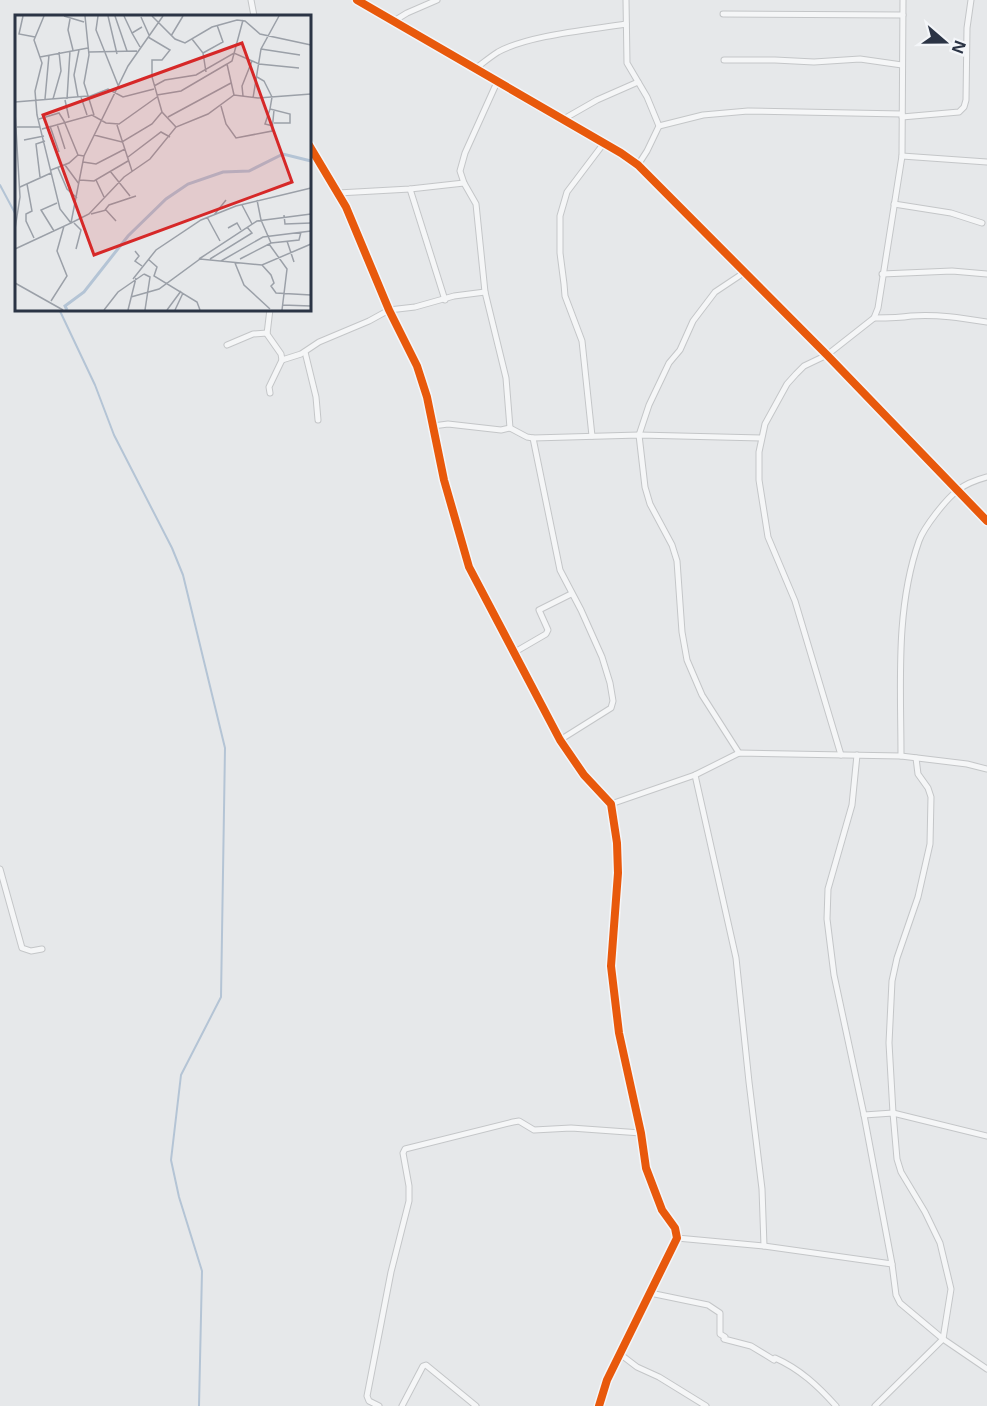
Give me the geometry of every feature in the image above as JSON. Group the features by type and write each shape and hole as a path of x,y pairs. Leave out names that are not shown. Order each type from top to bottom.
{"street":[{"path":"251,0 254,15"},
{"path":"357,0 498,80 638,165 827,355 987,521"},
{"path":"394,21 437,0"},
{"path":"626,0 627,63 647,97 659,126 638,165"},
{"path":"841,755 795,601 768,537 759,480 761,438 765,424 787,384 804,366 827,355 874,318 878,308 902,156 903,0"},
{"path":"659,126 704,115 748,111 902,116 959,112 966,100 967,28 971,0"},
{"path":"723,14 903,15"},
{"path":"475,69 497,53 518,45 553,36 626,24"},
{"path":"724,60 814,62 860,58 902,65"},
{"path":"498,80 465,153 460,171 476,204 486,292 506,378 510,428"},
{"path":"562,120 597,100 638,82"},
{"path":"592,436 582,341 565,296 560,253 560,216 567,192 604,143"},
{"path":"310,147 339,193 389,310 417,366 427,396 444,480 469,567 560,740 584,775 611,804 617,843 618,873 611,966 619,1032 641,1133 646,1168 662,1210 675,1228 677,1238 607,1380 599,1406"},
{"path":"902,156 987,162"},
{"path":"339,193 464,183"},
{"path":"410,189 444,300"},
{"path":"894,204 951,213 982,223"},
{"path":"882,274 952,271 987,274"},
{"path":"739,753 702,694 687,660 682,632 678,561 672,544 650,504 645,487 639,435 649,405 669,363 680,350 693,321 715,292 745,272"},
{"path":"270,393 268,387 282,360 305,352 319,342 389,310 486,292"},
{"path":"270,310 267,333 282,360"},
{"path":"874,318 939,316 987,322"},
{"path":"227,345 252,334 267,333"},
{"path":"305,352 316,397 318,420"},
{"path":"433,426 448,424 501,430 510,428 526,437 533,438 639,435 761,438"},
{"path":"533,438 560,570 602,657 613,701 611,708 560,740"},
{"path":"901,756 901,645 909,585 919,540 956,491 987,477"},
{"path":"514,652 546,634 548,630 539,610 571,594"},
{"path":"611,804 695,775 739,753 901,756 987,768"},
{"path":"857,755 852,805 828,889 827,919 834,975 864,1114 897,1299 943,1339 987,1370"},
{"path":"875,1406 943,1339 950,1299 949,1275 940,1244 925,1212 901,1172 897,1159 893,1113 889,1043 892,981 897,958 918,897 930,844 931,797 928,788 918,774 916,758"},
{"path":"695,775 736,958 762,1189 764,1246"},
{"path":"0,869 22,948 31,951 42,949"},
{"path":"864,1114 893,1113 987,1136"},
{"path":"380,1406 369,1401 367,1396 391,1272 409,1201 409,1186 403,1153 405,1149 519,1121 534,1130 571,1128 641,1133"},
{"path":"677,1238 764,1246 892,1264"},
{"path":"650,1293 708,1305 717,1309 720,1313 720,1334 725,1337 724,1339 751,1346 774,1360 775,1358 802,1372 836,1406"},
{"path":"620,1354 706,1406"},
{"path":"402,1406 423,1366 426,1365 476,1406"}],"waterway":[{"path":"0,185 15,213"},
{"path":"59,310 95,385 114,435 172,548 183,575 225,748 221,997 181,1075 171,1160 179,1197 202,1271 199,1406"}],"cycle path":[{"path":"357,0 638,165 827,355 987,521"},
{"path":"310,147 346,207 389,310 417,366 427,397 444,480 469,567 560,740 584,775 611,804 617,843 618,873 611,966 619,1033 641,1133 646,1168 662,1210 675,1228 677,1238 607,1380 599,1406"}]}
